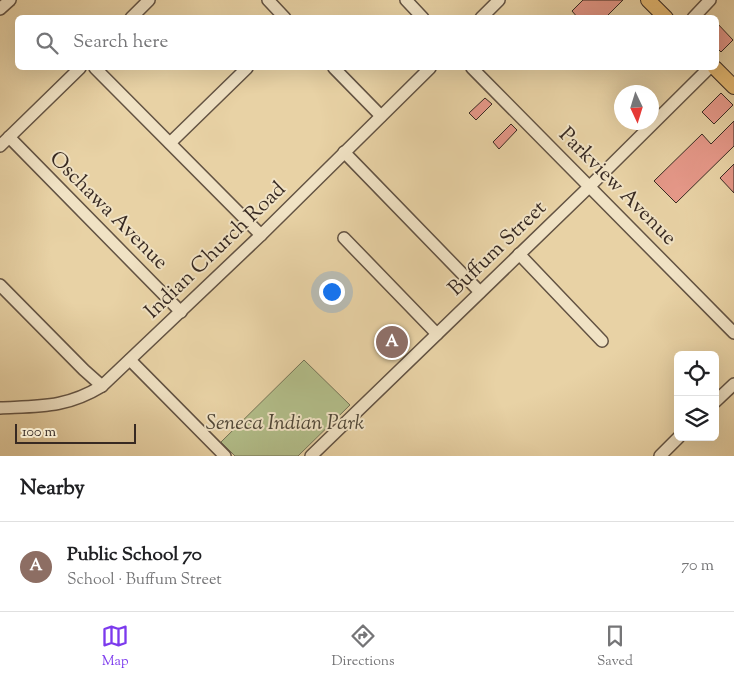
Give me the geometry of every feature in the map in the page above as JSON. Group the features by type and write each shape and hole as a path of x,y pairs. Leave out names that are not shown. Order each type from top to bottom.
{"main road":[{"path":"648,0 663,15"},
{"path":"717,70 734,87"}],"street":[{"path":"0,9 10,0"},
{"path":"134,15 149,0"},
{"path":"268,0 282,15"},
{"path":"406,0 420,15"},
{"path":"484,15 499,0"},
{"path":"696,15 710,0"},
{"path":"0,146 78,70"},
{"path":"97,70 261,235"},
{"path":"170,143 245,70"},
{"path":"336,70 381,116"},
{"name":"Indian Church Road","path":"0,408 61,404 82,397 102,386 261,235 428,70"},
{"name":"Parkview Avenue","path":"474,70 734,333"},
{"name":"Buffum Street","path":"311,456 707,70"},
{"name":"Oschawa Avenue","path":"9,137 181,312"},
{"path":"344,152 480,292"},
{"path":"344,238 437,334"},
{"path":"519,254 602,341"},
{"path":"0,284 102,386"},
{"path":"130,360 225,456"},
{"path":"719,398 734,384"},
{"path":"660,456 675,441"}],"green space":[{"name":"Seneca Indian Park","path":"304,360 350,405 298,456 235,456 221,442"}],"building":[{"path":"583,0 623,0 608,15 575,15 572,11"},
{"path":"719,25 733,40 721,52 719,50"},
{"path":"721,93 733,105 714,124 702,112"},
{"path":"485,98 492,104 476,120 469,113"},
{"path":"734,121 734,146 676,203 654,181 702,134 711,144"},
{"path":"511,124 517,130 499,149 493,142"},
{"path":"734,164 734,193 720,178"}],"place":[{"name":"Public School 70","path":"392,342"}]}
